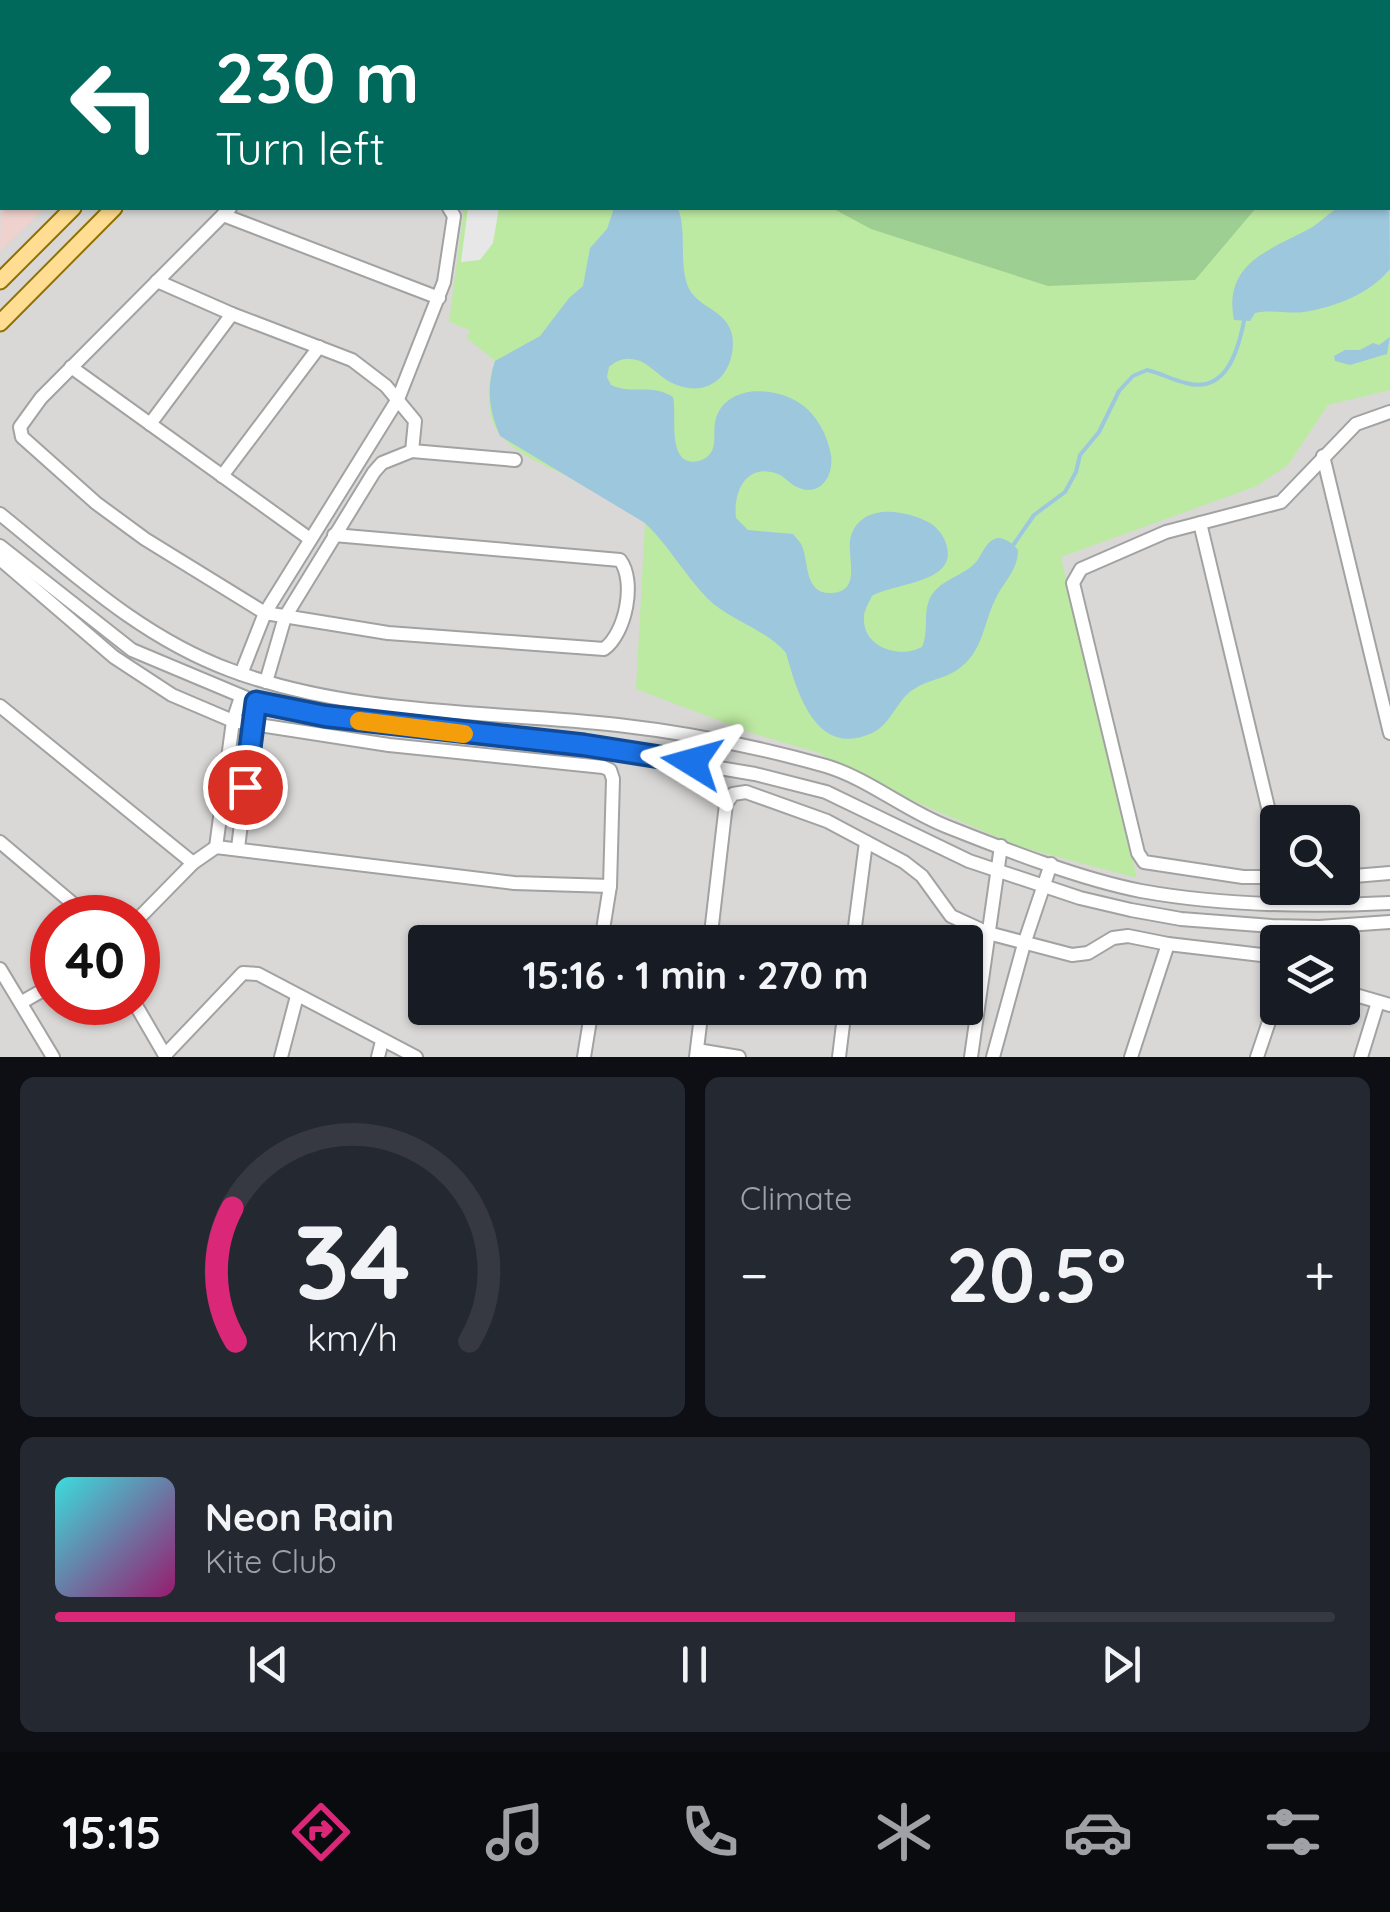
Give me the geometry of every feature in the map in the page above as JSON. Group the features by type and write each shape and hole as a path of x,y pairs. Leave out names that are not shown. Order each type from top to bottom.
{"main road":[{"path":"0,281 71,210"},
{"path":"0,323 112,210"}],"street":[{"path":"241,674 264,612 398,399 444,282 454,216 450,210"},
{"path":"334,535 620,560 627,577 623,614 612,642 604,649 388,633 264,612 144,539 96,504 22,437 21,424 71,367 226,211 438,298"},
{"path":"157,281 352,360 398,399 415,421 412,451"},
{"path":"150,424 232,314"},
{"path":"222,476 319,347"},
{"path":"71,367 310,539"},
{"path":"1260,877 1144,862 1138,852 1074,578 1081,569 1166,532 1281,502 1356,424 1390,412"},
{"path":"266,682 285,617 377,466 412,451 514,460"},
{"path":"1324,456 1390,733"},
{"path":"0,514 144,629 266,682 326,696 619,726 723,742 830,767 945,826 1122,886 1207,900 1287,906 1390,903"},
{"path":"1200,524 1267,805"},
{"path":"0,546 132,650 256,702 325,716 529,738 692,762 826,792 968,862 1097,902 1181,919 1319,928 1390,922"},
{"path":"0,559 114,657 172,695 233,721 407,747 603,766 610,770 610,886 604,925"},
{"path":"58,592 74,574"},
{"path":"216,846 233,721 240,697"},
{"path":"238,848 256,702"},
{"path":"0,706 193,863"},
{"path":"464,734 465,713"},
{"path":"826,792 830,767"},
{"path":"712,925 726,804 733,794 746,792 827,821 904,862 922,876 950,916 1024,944 1072,955 1088,953 1113,938 1128,936 1260,958"},
{"path":"0,842 63,895"},
{"path":"855,925 866,842"},
{"path":"160,897 216,846 514,883 610,886"},
{"path":"971,1057 1001,846"},
{"path":"993,1057 1051,864"},
{"path":"1360,876 1390,873"},
{"path":"1131,1057 1168,944"},
{"path":"0,970 52,1057"},
{"path":"148,1025 166,1056 243,972 258,974 416,1057"},
{"path":"281,1057 297,996"},
{"path":"22,1002 30,997"},
{"path":"1361,1057 1384,1003"},
{"path":"584,1057 589,1025"},
{"path":"700,1025 696,1053 739,1057"},
{"path":"840,1057 844,1025"},
{"path":"1257,1057 1268,1025"},
{"path":"378,1057 382,1041"}],"shaded area":[{"path":"0,210 1390,210 1390,1057 0,1057"},
{"path":"1,210 43,210 0,251"},
{"path":"468,210 499,210 493,243 480,260 461,262"}],"green space":[{"path":"464,210 1390,210 1390,390 1328,405 1288,465 1257,486 1061,557 1137,878 1020,847 914,801 816,752 751,733 636,689 645,523 592,488 522,453 502,437 492,420 489,400 495,361 467,338 470,330 449,322"},
{"path":"836,210 1254,210 1195,280 1048,286 871,229"}],"water":[{"path":"613,210 678,210 687,284 699,301 725,320 730,329 733,342 727,368 707,386 680,386 636,360 619,361 609,367 607,377 611,385 673,397 676,442 682,457 694,462 709,455 716,418 723,406 746,392 761,391 790,398 802,405 822,428 831,455 824,483 805,490 767,471 750,476 740,489 736,508 736,518 748,530 793,534 802,545 812,583 822,592 831,593 847,586 851,536 865,518 897,512 930,523 943,536 947,559 942,568 922,580 872,596 864,620 870,638 877,644 904,652 922,647 927,606 937,588 972,566 993,539 1004,539 1018,550 973,655 952,673 908,693 872,733 853,739 836,737 823,729 803,702 786,653 707,598 645,523 500,436 490,399 495,361 540,336 583,286 590,248 607,229"},
{"path":"1389,210 1390,269 1382,278 1328,307 1304,312 1261,312 1255,313 1250,321 1234,320 1232,301 1242,272 1264,252 1311,228 1332,212"},
{"path":"1390,337 1387,354 1350,365 1335,361 1334,356 1345,350 1379,345"}],"waterway":[{"path":"1014,544 1034,515 1065,492 1080,455 1099,432 1119,391 1133,376 1147,370 1186,383 1211,382 1234,357 1244,321"}],"slow traffic":[{"path":"359,721 464,734"}],"route":[{"path":"245,787 256,702 325,716 529,738 692,762"}]}
